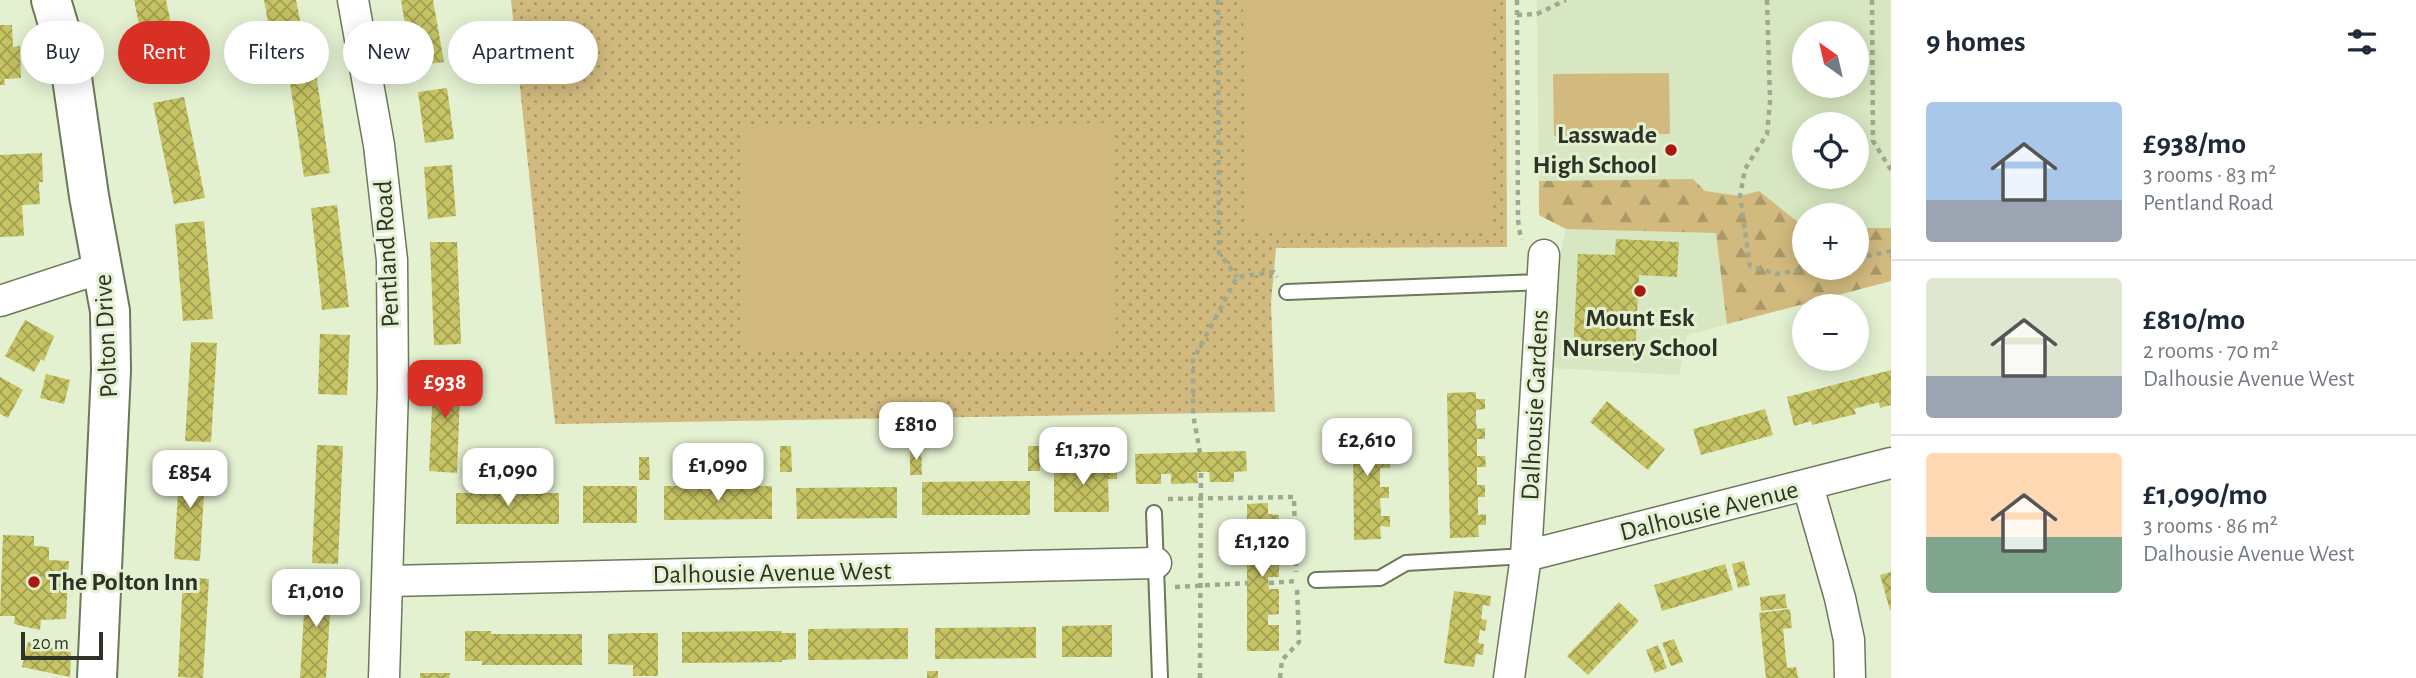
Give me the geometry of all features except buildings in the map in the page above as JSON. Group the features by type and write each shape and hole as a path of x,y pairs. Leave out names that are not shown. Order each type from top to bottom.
{"street":[{"name":"Polton Drive","path":"51,0 70,64 89,196 110,311 111,370 97,678"},
{"name":"Pentland Road","path":"353,0 379,145 392,260 393,389 384,678"},
{"path":"0,301 104,267"},
{"name":"Dalhousie Gardens","path":"1508,678 1526,556 1538,273"},
{"name":"Dalhousie Avenue","path":"1526,556 1891,463"},
{"path":"1808,486 1840,598 1849,640 1850,678"},
{"name":"Dalhousie Avenue West","path":"388,581 1156,575"}],"lane":[{"path":"1287,292 1538,273"},
{"path":"1154,513 1160,678"},
{"path":"1316,580 1380,578 1406,563 1526,556"}],"path":[{"path":"1218,0 1219,253 1237,277"},
{"path":"1517,0 1518,220 1538,273"},
{"path":"1517,15 1537,14 1566,0"},
{"path":"1767,0 1770,101 1767,134 1745,169 1740,196 1750,266 1777,274 1792,271"},
{"path":"1872,0 1873,141 1891,170"},
{"path":"1869,256 1891,251"},
{"path":"1237,277 1274,272 1287,292"},
{"path":"1200,453 1193,414 1193,360 1237,277"},
{"path":"1200,678 1201,472"},
{"path":"1154,513 1155,499 1294,497 1299,642 1282,660 1280,678"},
{"path":"1156,575 1201,585 1248,583"},
{"path":"1269,583 1316,580"}],"shaded area":[{"name":"Lasswade High School","path":"1537,0 1891,0 1891,281 1842,294 1792,294 1792,307 1687,335 1679,375 1551,368 1559,259 1566,229 1539,215"}],"green space":[{"path":"511,0 1506,0 1507,247 1276,248 1271,302 1275,412 555,424 520,84 598,84 598,21 513,21"},
{"path":"1243,0 1489,0 1491,232 1247,232"},
{"path":"1669,73 1670,134 1554,136 1553,74"},
{"path":"1114,123 1116,349 743,351 740,127"},
{"path":"1693,179 1705,191 1740,196 1759,191 1792,217 1792,280 1869,280 1869,228 1891,228 1891,281 1841,294 1792,294 1792,307 1727,324 1716,233 1566,229 1539,215 1539,181"}],"place":[{"name":"Lasswade High School","path":"1671,150"},
{"name":"Mount Esk Nursery School","path":"1640,291"},
{"name":"The Polton Inn","path":"34,582"}]}
